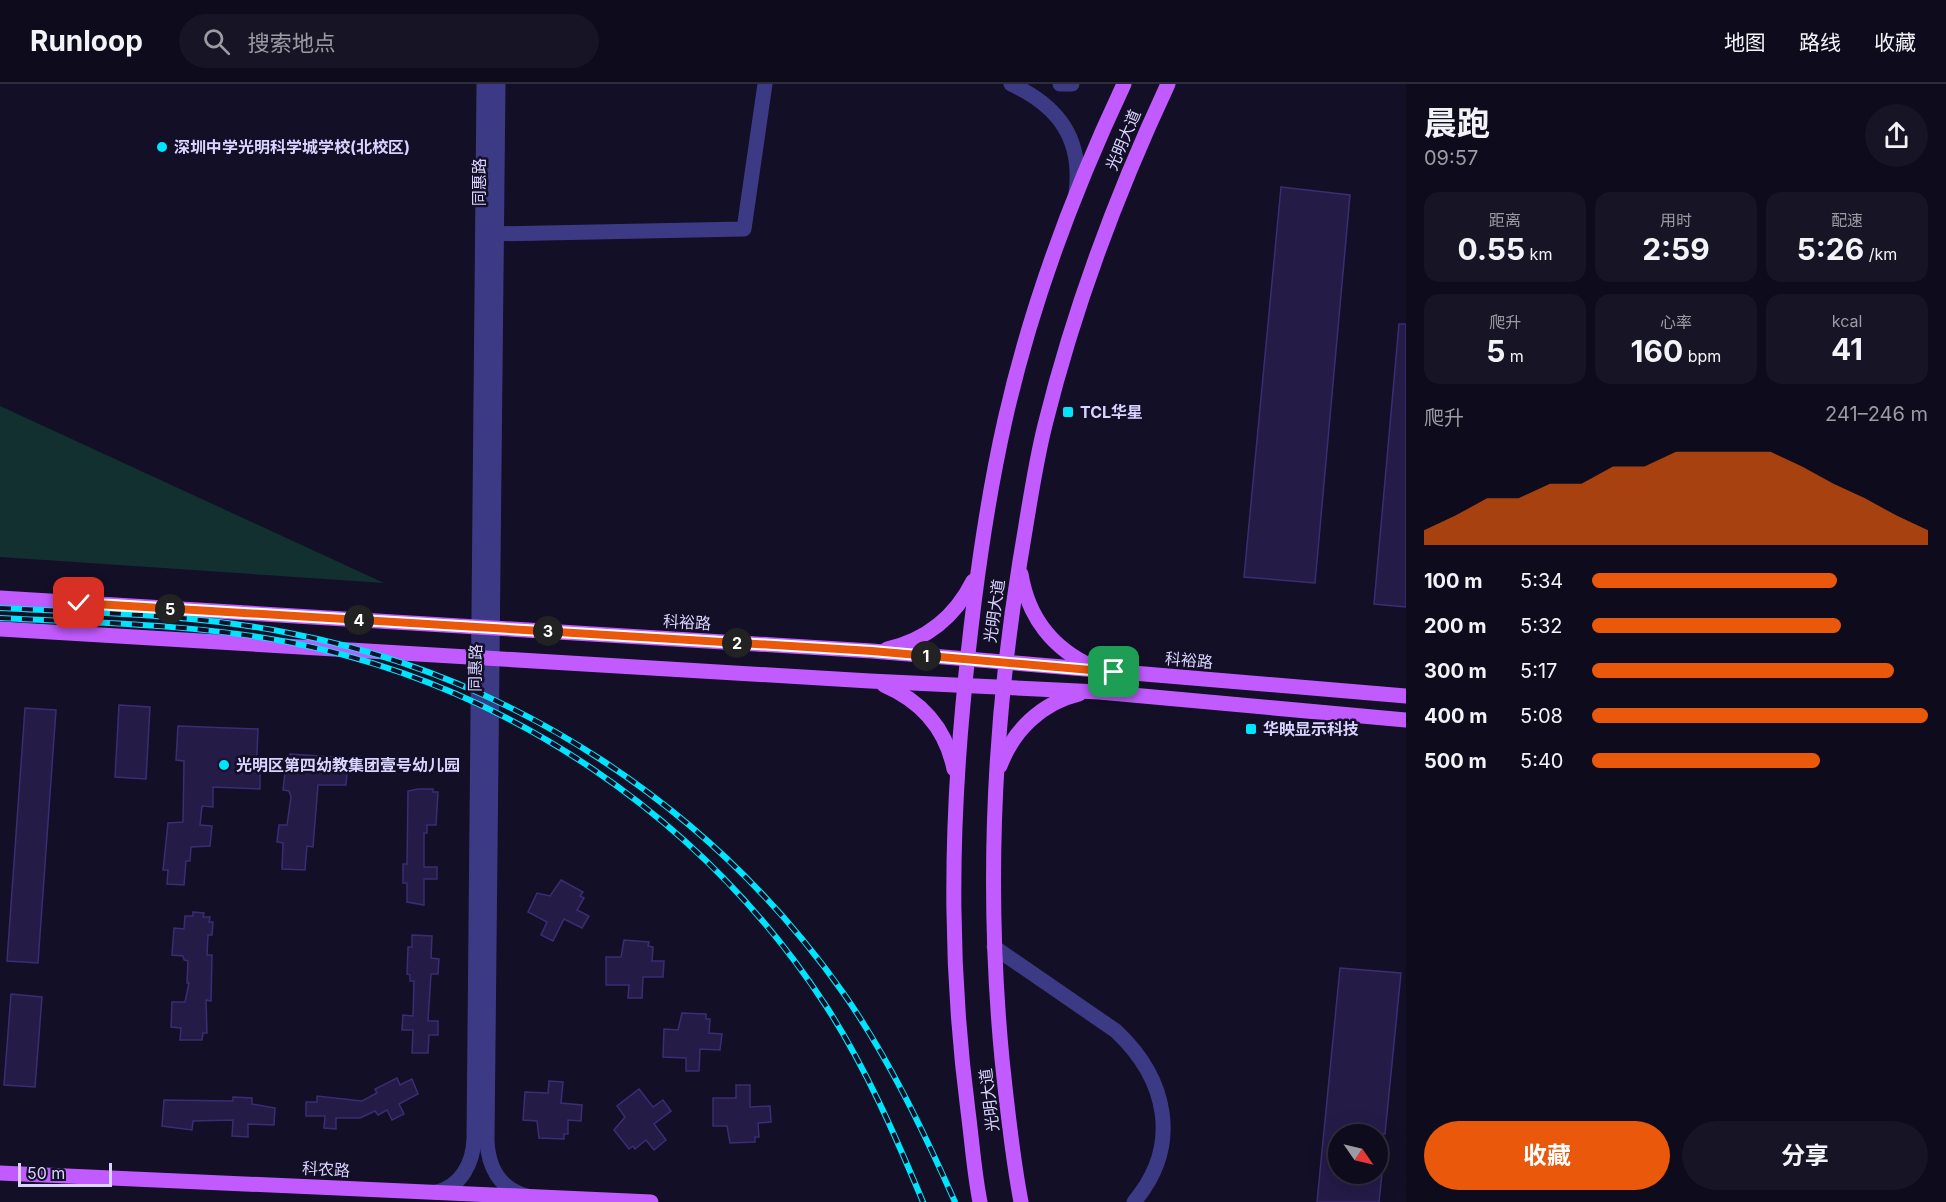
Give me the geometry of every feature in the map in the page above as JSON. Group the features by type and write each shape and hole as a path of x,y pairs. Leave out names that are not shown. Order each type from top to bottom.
{"main road":[{"name":"光明大道","path":"980,1202 956,993 952,887 955,788 981,555 1005,418 1032,323 1100,135 1124,84"},
{"name":"光明大道","path":"1021,1202 1005,1090 994,947 992,887 995,790 1005,662 1044,427 1070,335 1133,161 1168,84"},
{"path":"872,651 913,641 948,617 969,588 981,555"},
{"path":"1021,559 1023,588 1041,626 1069,654 1105,671"},
{"name":"科裕路","path":"0,598 872,651 1406,696"},
{"path":"0,629 870,681 1099,692 1406,720"},
{"path":"870,681 907,697 927,714 948,748 955,788"},
{"path":"995,790 1006,752 1029,720 1062,699 1099,692"},
{"name":"科农路","path":"0,1173 651,1202"}],"street":[{"name":"同惠路","path":"484,84 490,234"},
{"name":"同惠路","path":"498,84 490,234 486,628 488,1152 492,1168 500,1180 514,1192 527,1196"},
{"path":"490,234 744,229 765,84"},
{"path":"1011,84 1049,106 1067,132 1076,167 1074,204"},
{"path":"1060,84 1072,84"},
{"name":"同惠路","path":"436,1192 448,1189 458,1180 470,1161 474,1148 486,658"},
{"path":"994,947 1116,1031 1130,1044 1150,1073 1161,1104 1164,1125 1161,1146 1149,1182 1134,1202"}],"green space":[{"path":"0,406 384,583 0,557"}],"building":[{"path":"1281,187 1350,195 1315,583 1244,577"},
{"path":"1399,324 1406,324 1406,607 1374,604"},
{"path":"119,705 150,707 146,779 115,777"},
{"path":"25,708 56,710 38,963 7,961"},
{"name":"光明区第四幼教集团壹号幼儿园","path":"178,726 258,729 256,773 260,773 260,789 213,787 213,807 202,806 200,825 212,826 210,846 191,847 190,861 186,861 184,885 167,884 168,870 163,870 168,823 183,822 184,761 176,760"},
{"path":"290,754 333,757 333,760 348,761 346,785 318,785 313,847 307,846 305,870 282,869 283,843 277,842 279,825 287,825 291,797 289,791 283,790 285,773 289,773"},
{"path":"433,789 433,792 438,792 436,825 427,825 427,833 424,833 424,867 437,867 437,879 424,879 424,905 407,902 407,883 403,883 403,864 407,864 408,791"},
{"path":"561,880 583,892 580,896 584,898 577,910 589,916 582,928 564,919 553,941 541,935 547,922 528,912 537,893 550,896"},
{"path":"193,912 204,913 203,917 210,917 209,922 213,922 212,935 208,935 207,955 212,955 211,1001 206,1000 207,1033 203,1033 202,1040 180,1040 181,1028 171,1027 172,1002 185,1002 189,983 187,983 188,961 184,960 183,956 172,955 174,928 184,929 185,916 193,916"},
{"path":"412,935 432,936 431,958 439,959 438,974 431,974 428,1021 438,1021 438,1035 429,1035 428,1053 412,1053 413,1030 402,1030 403,1015 413,1016 414,981 410,981 410,975 407,974 408,947 412,947"},
{"path":"624,940 649,942 648,946 653,947 652,961 664,961 663,977 643,977 642,998 628,998 629,985 606,985 606,957 621,957"},
{"path":"1340,968 1401,973 1386,1124 1328,1124 1328,1184 1381,1184 1379,1202 1317,1202"},
{"path":"11,994 42,997 35,1087 4,1085"},
{"path":"682,1013 706,1014 706,1019 710,1019 709,1033 722,1034 720,1050 700,1049 699,1071 686,1071 686,1058 663,1057 664,1029 678,1030"},
{"path":"397,1078 400,1085 412,1079 418,1094 399,1104 404,1114 392,1120 387,1110 378,1115 375,1111 360,1118 336,1118 336,1129 324,1128 325,1116 306,1116 306,1102 317,1102 317,1096 362,1101 377,1093 375,1089"},
{"path":"549,1081 563,1082 561,1103 582,1105 581,1121 568,1120 568,1134 564,1134 564,1139 539,1138 537,1121 523,1120 525,1092 548,1093"},
{"path":"736,1085 750,1085 750,1107 770,1106 771,1122 758,1123 759,1137 755,1137 755,1142 730,1143 727,1126 713,1126 713,1098 736,1098"},
{"path":"639,1089 653,1107 663,1100 671,1111 654,1124 666,1140 654,1150 646,1140 635,1149 633,1146 629,1149 614,1130 625,1117 617,1106"},
{"path":"233,1097 252,1098 252,1104 275,1108 274,1125 248,1124 248,1137 232,1136 233,1120 193,1121 192,1130 162,1126 164,1100 233,1101"}],"railway":[{"path":"0,608 145,615 217,622 289,633 372,653 452,681 529,717 601,760 670,809 734,865 792,927 844,994 876,1044 918,1122 955,1202"},
{"path":"0,618 217,631 288,642 370,662 448,691 523,727 594,770 660,820 722,876 777,938 841,1029 891,1127 923,1202"}],"place":[{"name":"深圳中学光明科学城学校(北校区)","path":"162,147"},
{"name":"TCL华星","path":"1068,412"},
{"name":"华映显示科技","path":"1251,729"},
{"name":"光明区第四幼教集团壹号幼儿园","path":"224,765"}],"route":[{"path":"79,603 872,651 1114,672"}]}
